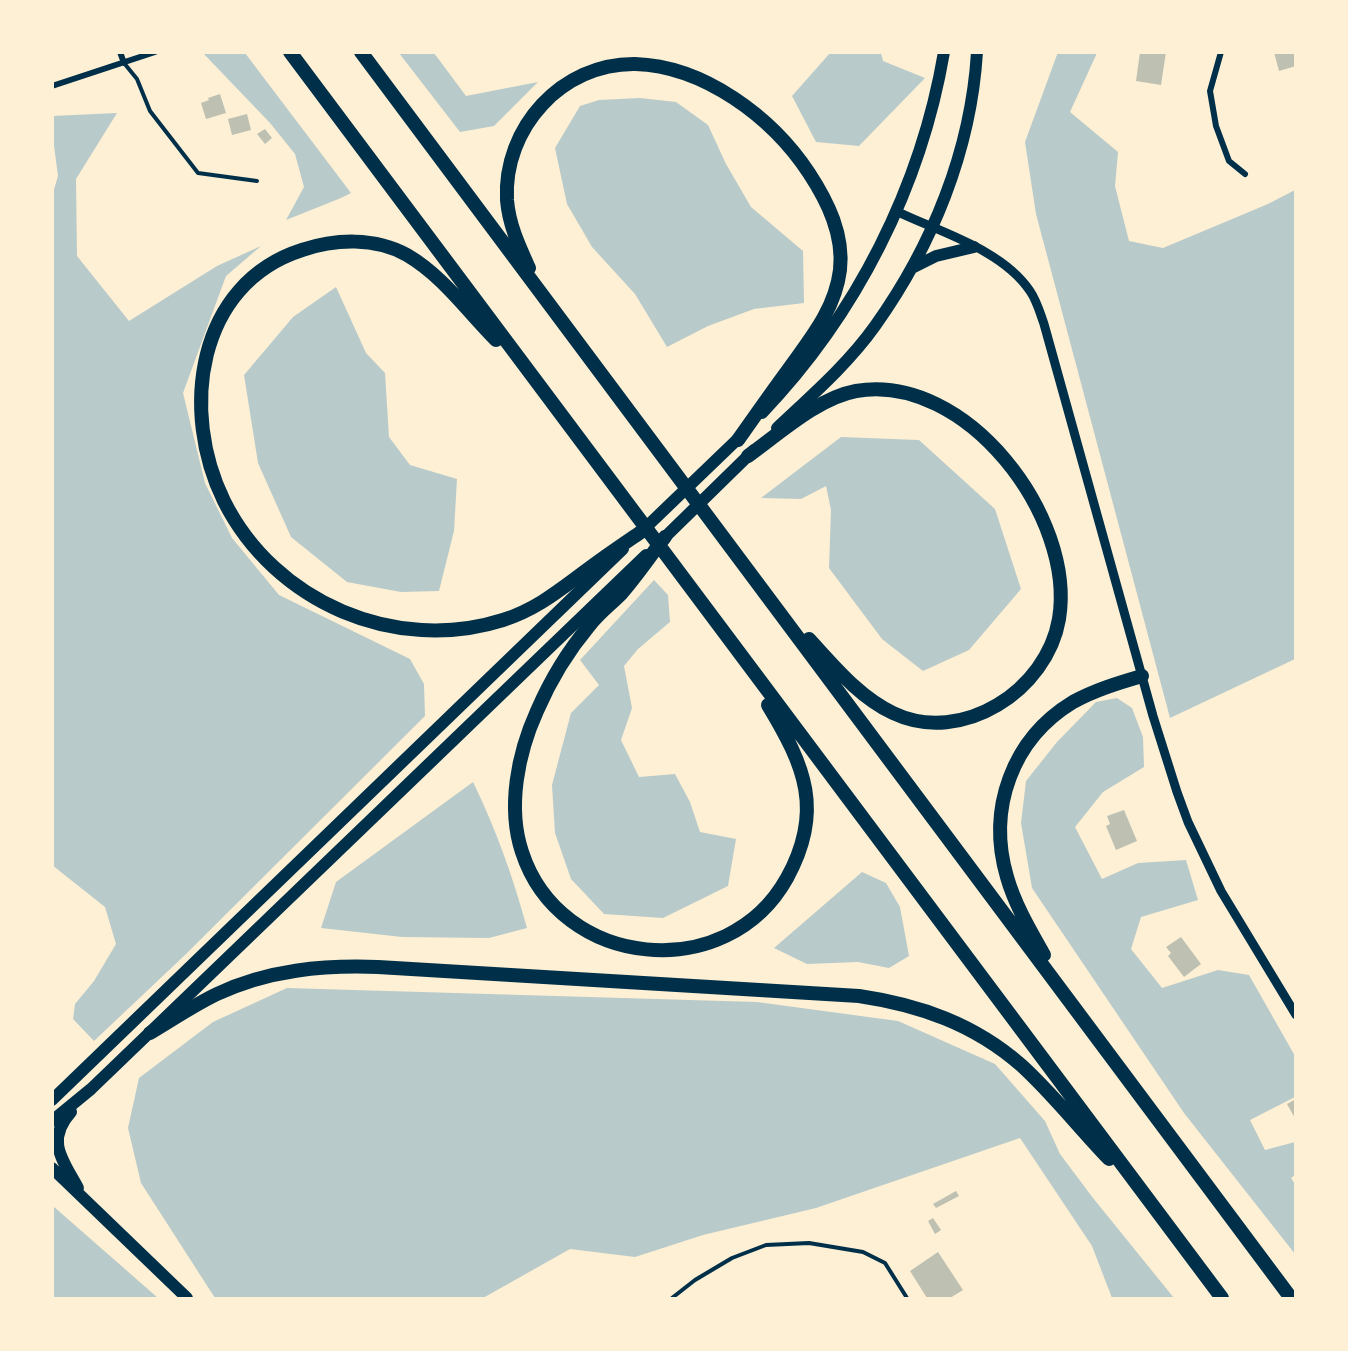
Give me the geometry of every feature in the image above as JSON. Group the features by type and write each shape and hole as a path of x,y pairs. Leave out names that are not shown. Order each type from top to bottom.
{"highway":[{"path":"290,52 1221,1299"},
{"path":"361,52 1291,1299"},
{"path":"540,292 513,231 508,207 508,181 515,147 523,130 532,115 556,91 600,69 633,64 651,66 669,69 706,83 760,117 804,165 825,199 834,220 839,242 840,271 832,301 820,327 738,440"},
{"path":"531,376 437,278 408,255 385,246 361,242 311,247 280,259 251,278 226,307 216,324 206,355 202,393 204,436 209,459 224,501 248,539 278,572 315,599 335,610 357,619 389,627 443,631 505,620 543,602 589,575 642,531"},
{"path":"748,456 820,405 844,394 883,390 911,394 938,404 966,422 993,446 1018,476 1028,493 1046,531 1057,568 1060,592 1059,618 1050,650 1042,664 1016,692 984,712 956,719 930,721 893,713 866,696 840,672 762,589"},
{"path":"665,537 620,594 608,599 573,646 537,712 529,731 518,774 516,815 522,851 536,882 560,911 574,923 608,941 648,951 666,951 684,950 717,940 732,933 761,912 783,885 799,854 807,820 802,768 781,727 728,639"},
{"path":"1068,999 1021,913 1007,879 1000,847 1003,796 1008,780 1022,753 1050,719 1086,696 1142,676"},
{"path":"150,1033 203,1001 234,987 289,971 333,966 826,993 880,999 924,1009 944,1017 967,1027 1004,1051 1043,1086 1085,1135 1146,1197"}],"main road":[{"path":"642,531 738,440 797,374 854,293 896,211 909,179 931,112 944,52"},
{"path":"665,537 805,402 874,327 911,269 948,190 963,140 977,52"},
{"path":"911,269 936,256 975,248"},
{"path":"52,1100 589,575"},
{"path":"52,1121 91,1089 608,599"},
{"path":"84,1198 62,1159 57,1142 64,1119 91,1089"},
{"path":"52,1168 187,1299"}],"street":[{"path":"120,52 124,63"},
{"path":"52,86 156,52"},
{"path":"1221,52 1210,91 1216,126 1229,161 1245,174"},
{"path":"896,211 1002,262 1029,290 1038,306 1142,676 1168,765 1188,822 1240,924 1296,1015"}],"lane":[{"path":"124,63 137,79 150,111 198,173 256,181"},
{"path":"672,1299 695,1280 732,1258 766,1245 809,1243 863,1252 885,1263 907,1299"}],"shaded area":[{"path":"1058,52 1097,53 1070,112 1118,152 1115,186 1129,241 1163,248 1268,204 1295,190 1295,659 1170,718 1036,214 1025,142"},
{"path":"203,53 245,53 351,193 286,220 304,187 295,154 270,123"},
{"path":"399,53 434,53 466,96 538,82 494,126 460,132"},
{"path":"830,53 881,53 883,61 925,78 859,146 816,142 792,96"},
{"path":"640,98 676,102 708,125 726,164 751,207 803,251 804,303 754,309 708,326 667,347 635,294 592,247 567,204 555,148 580,106 599,100"},
{"path":"117,113 76,179 77,256 129,321 217,266 261,246 226,276 183,393 205,483 232,538 279,595 410,659 424,684 425,716 185,955 94,1041 73,1019 75,1004 94,981 116,944 105,907 52,865 52,196 58,176 52,116"},
{"path":"336,287 366,353 385,373 389,437 410,465 457,479 454,531 439,591 401,592 347,582 291,537 258,463 244,375 293,317"},
{"path":"841,437 919,440 995,509 1021,589 969,650 923,671 882,639 829,568 831,510 826,486 801,499 761,498"},
{"path":"654,580 668,595 670,622 638,649 624,666 632,708 621,740 639,777 675,774 690,802 700,832 736,839 728,886 663,918 604,914 571,879 555,833 552,785 571,713 599,685 580,660"},
{"path":"1117,698 1132,708 1143,737 1144,767 1103,792 1075,827 1102,879 1138,863 1186,860 1198,900 1141,917 1131,949 1162,988 1218,970 1249,975 1295,1056 1295,1097 1250,1120 1265,1150 1295,1142 1295,1175 1291,1178 1295,1184 1295,1254 1184,1113 1032,888 1021,823 1026,781 1057,742 1096,702"},
{"path":"473,782 503,854 527,928 489,938 402,937 321,928 336,882"},
{"path":"862,872 886,883 900,907 909,956 889,968 858,962 807,964 774,948"},
{"path":"287,988 757,1002 898,1021 995,1064 1045,1121 1060,1154 1174,1298 1112,1298 1092,1246 1020,1138 816,1208 703,1235 635,1257 570,1249 483,1298 215,1298 141,1183 128,1128 139,1078 213,1022"},
{"path":"53,1206 158,1298 53,1298"}],"building":[{"path":"1140,52 1166,52 1161,85 1136,81"},
{"path":"1274,52 1296,52 1296,66 1279,71"},
{"path":"220,94 226,113 206,119 201,103"},
{"path":"247,114 251,130 232,135 228,119"},
{"path":"265,129 272,138 265,144 257,134"},
{"path":"1124,810 1137,841 1116,850 1106,826 1110,824 1107,816"},
{"path":"1181,937 1201,964 1184,977 1168,956 1171,953 1166,947"},
{"path":"1296,1099 1296,1120 1287,1104"},
{"path":"956,1191 959,1196 936,1208 933,1204"},
{"path":"933,1218 941,1230 935,1234 928,1221"},
{"path":"938,1252 963,1290 950,1298 927,1298 910,1271"}]}
